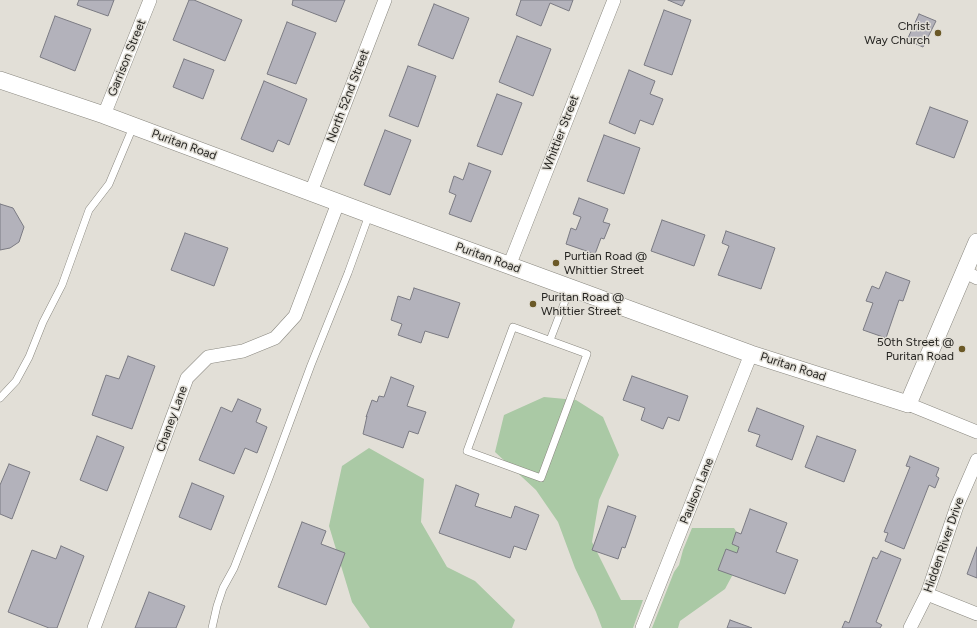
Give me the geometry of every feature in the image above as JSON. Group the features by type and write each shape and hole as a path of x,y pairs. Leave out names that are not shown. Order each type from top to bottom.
{"street":[{"name":"Garrison Street","path":"104,116 150,0"},
{"name":"North 52nd Street","path":"311,192 385,0"},
{"name":"Whittier Street","path":"509,266 614,0"},
{"name":"Puritan Road","path":"0,80 133,126 338,203 751,354 908,404 977,432"},
{"name":"Chaney Lane","path":"94,628 187,378 208,356 243,351 275,338 295,316 338,203"},
{"path":"908,404 971,275 977,242"},
{"name":"Paulson Lane","path":"642,628 751,354"},
{"name":"Hidden River Drive","path":"910,628 928,594 957,506 977,460"},
{"path":"928,594 977,614"}],"lane":[{"path":"0,398 16,381 29,357 43,322 62,285 89,210 109,184 133,126"},
{"path":"212,628 223,588 234,568 311,365 348,273 369,214"},
{"path":"550,340 570,288"},
{"path":"513,327 550,340 587,354 541,478 468,451 513,327"}],"green space":[{"path":"544,397 576,400 603,417 619,455 599,500 592,542 621,600 643,600 633,628 602,628 575,568 558,522 536,490 495,452 504,415"},
{"path":"369,448 424,479 421,522 447,567 475,581 515,620 512,628 370,628 352,602 329,526 342,466"},
{"path":"692,528 734,528 747,548 725,589 680,621 678,628 652,628 674,572 679,565"}],"building":[{"path":"79,0 114,0 108,16 77,5"},
{"path":"189,0 194,0 242,20 225,61 173,40"},
{"path":"293,0 345,0 336,22 292,5"},
{"path":"521,0 573,0 569,11 550,3 541,26 516,15"},
{"path":"668,0 685,0 682,6"},
{"path":"434,4 469,18 453,59 418,45"},
{"path":"664,10 691,20 672,75 644,65"},
{"path":"919,14 936,21 923,47 907,40"},
{"path":"55,16 91,29 75,71 40,57"},
{"path":"287,22 316,33 296,84 267,74"},
{"path":"517,36 551,49 533,96 499,82"},
{"path":"184,59 214,70 203,99 173,87"},
{"path":"408,66 436,76 418,127 389,116"},
{"path":"629,70 655,81 650,94 663,99 653,125 640,120 635,134 609,123"},
{"path":"264,81 307,99 289,145 278,140 273,152 241,139"},
{"path":"497,94 522,103 502,155 477,146"},
{"path":"930,107 968,121 954,158 916,144"},
{"path":"385,130 411,140 390,195 364,185"},
{"path":"604,135 640,148 624,194 587,181"},
{"path":"469,163 491,171 471,222 449,214 456,195 449,192 454,176 463,180"},
{"path":"579,198 608,209 603,222 610,224 604,239 601,238 595,254 566,244 571,228 576,230 581,217 573,214"},
{"path":"0,204 13,208 24,227 19,242 10,248 0,250"},
{"path":"662,220 705,235 694,266 651,251"},
{"path":"726,231 775,248 761,289 718,275 729,246 722,243"},
{"path":"185,233 228,248 214,286 171,270"},
{"path":"886,272 910,281 903,301 899,300 886,338 863,330 873,303 866,301 872,286 879,289"},
{"path":"414,288 460,303 448,338 425,331 421,343 398,335 402,324 391,320 398,296 410,300"},
{"path":"128,356 155,366 132,429 92,415 106,375 119,379"},
{"path":"632,376 688,396 679,421 668,417 663,429 641,420 645,408 623,400"},
{"path":"391,377 414,386 407,406 426,412 418,434 409,431 403,448 363,434 367,416 366,417 372,400 377,402 379,396 384,397"},
{"path":"238,399 261,409 256,422 267,427 257,453 245,448 234,474 199,460 221,407 232,412"},
{"path":"757,408 804,426 792,460 756,446 760,435 748,431"},
{"path":"97,436 124,447 107,491 80,480"},
{"path":"817,436 856,450 844,482 805,467"},
{"path":"910,456 939,468 936,476 939,478 935,488 929,485 904,549 885,541 888,533 884,532 910,467 906,466"},
{"path":"9,464 30,472 12,519 0,514 0,485"},
{"path":"192,483 224,496 211,530 179,517"},
{"path":"456,485 479,494 475,506 511,518 515,506 539,515 526,550 514,546 510,558 439,533"},
{"path":"608,506 636,516 625,548 622,547 618,559 592,550"},
{"path":"750,509 787,523 776,552 798,560 785,594 718,570 726,549 737,553 739,547 732,544 736,532 741,534"},
{"path":"302,522 326,531 321,544 345,553 326,605 278,587"},
{"path":"61,546 84,556 57,628 49,628 8,612 32,550 56,559"},
{"path":"977,547 977,578 967,574"},
{"path":"881,551 901,559 876,622 882,625 880,628 842,628 845,621 849,623 873,557 877,559"},
{"path":"149,592 185,606 176,628 135,628"},
{"path":"730,620 752,628 727,628"}],"place":[{"name":"Christ Way Church","path":"938,33"},
{"name":"Purtian Road @ Whittier Street","path":"556,263"},
{"name":"Puritan Road @ Whittier Street","path":"533,304"},
{"name":"50th Street @ Puritan Road","path":"962,349"}]}
